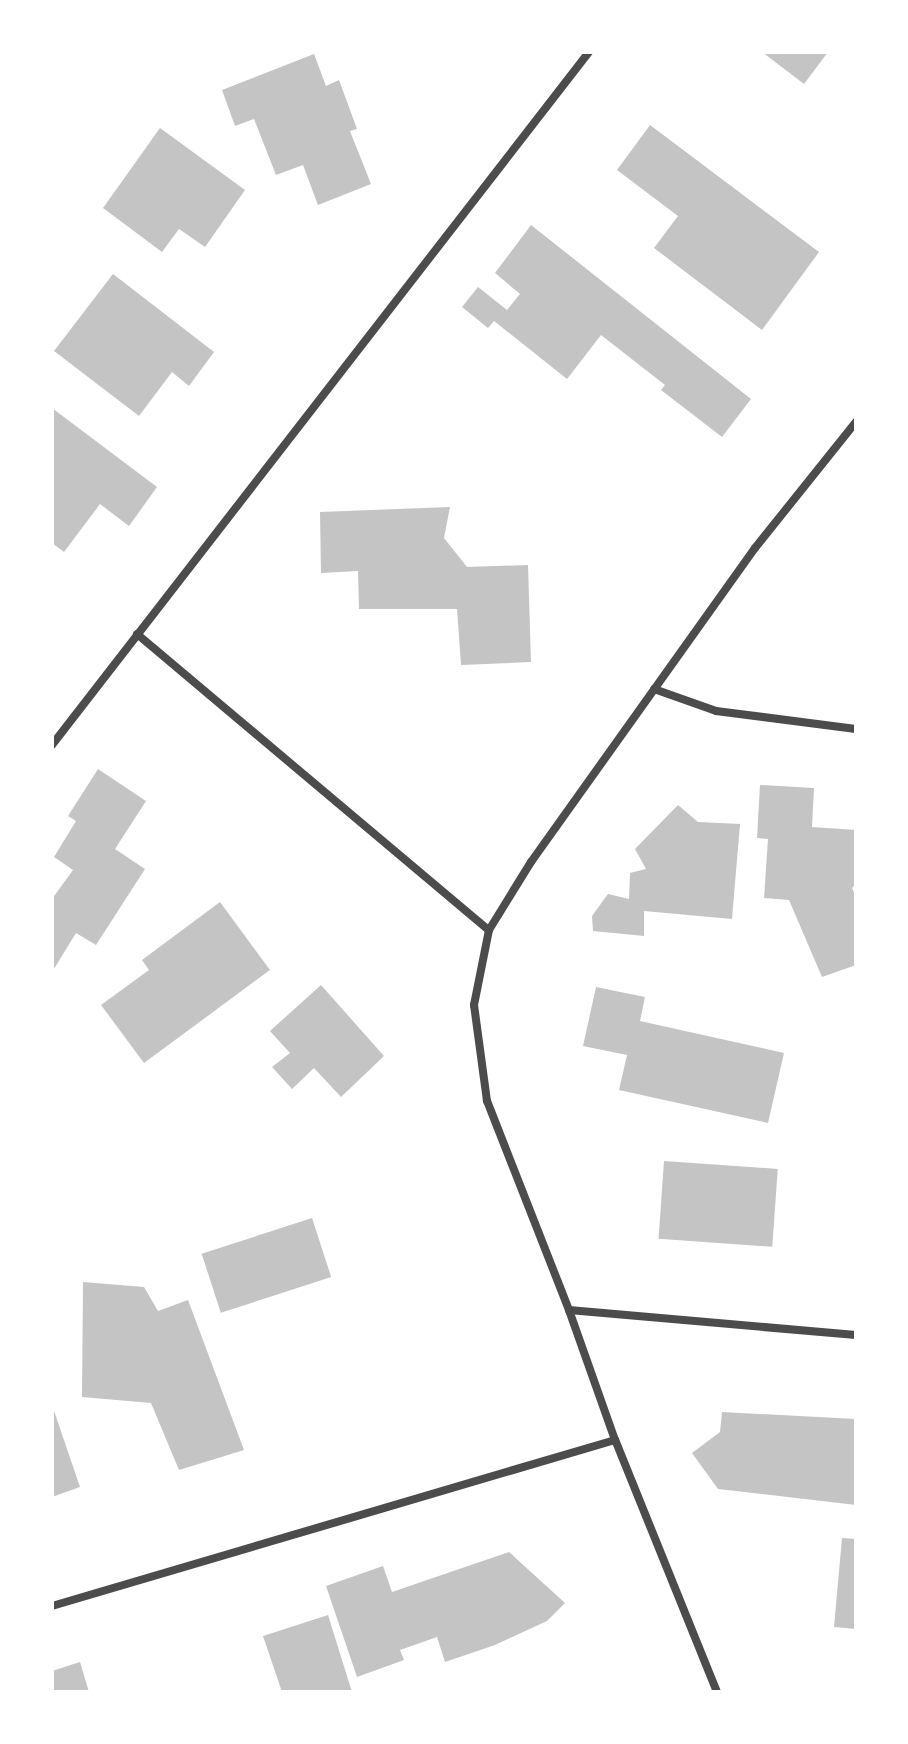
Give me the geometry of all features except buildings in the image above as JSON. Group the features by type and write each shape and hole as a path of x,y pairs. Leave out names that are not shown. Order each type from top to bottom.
{"street":[{"path":"52,745 589,52"},
{"path":"717,1692 615,1440 569,1310 487,1101 474,1005 489,930 531,862 755,548 856,422"},
{"path":"137,634 489,930"},
{"path":"654,689 716,711 856,729"},
{"path":"569,1310 856,1335"},
{"path":"52,1606 615,1440"}]}
